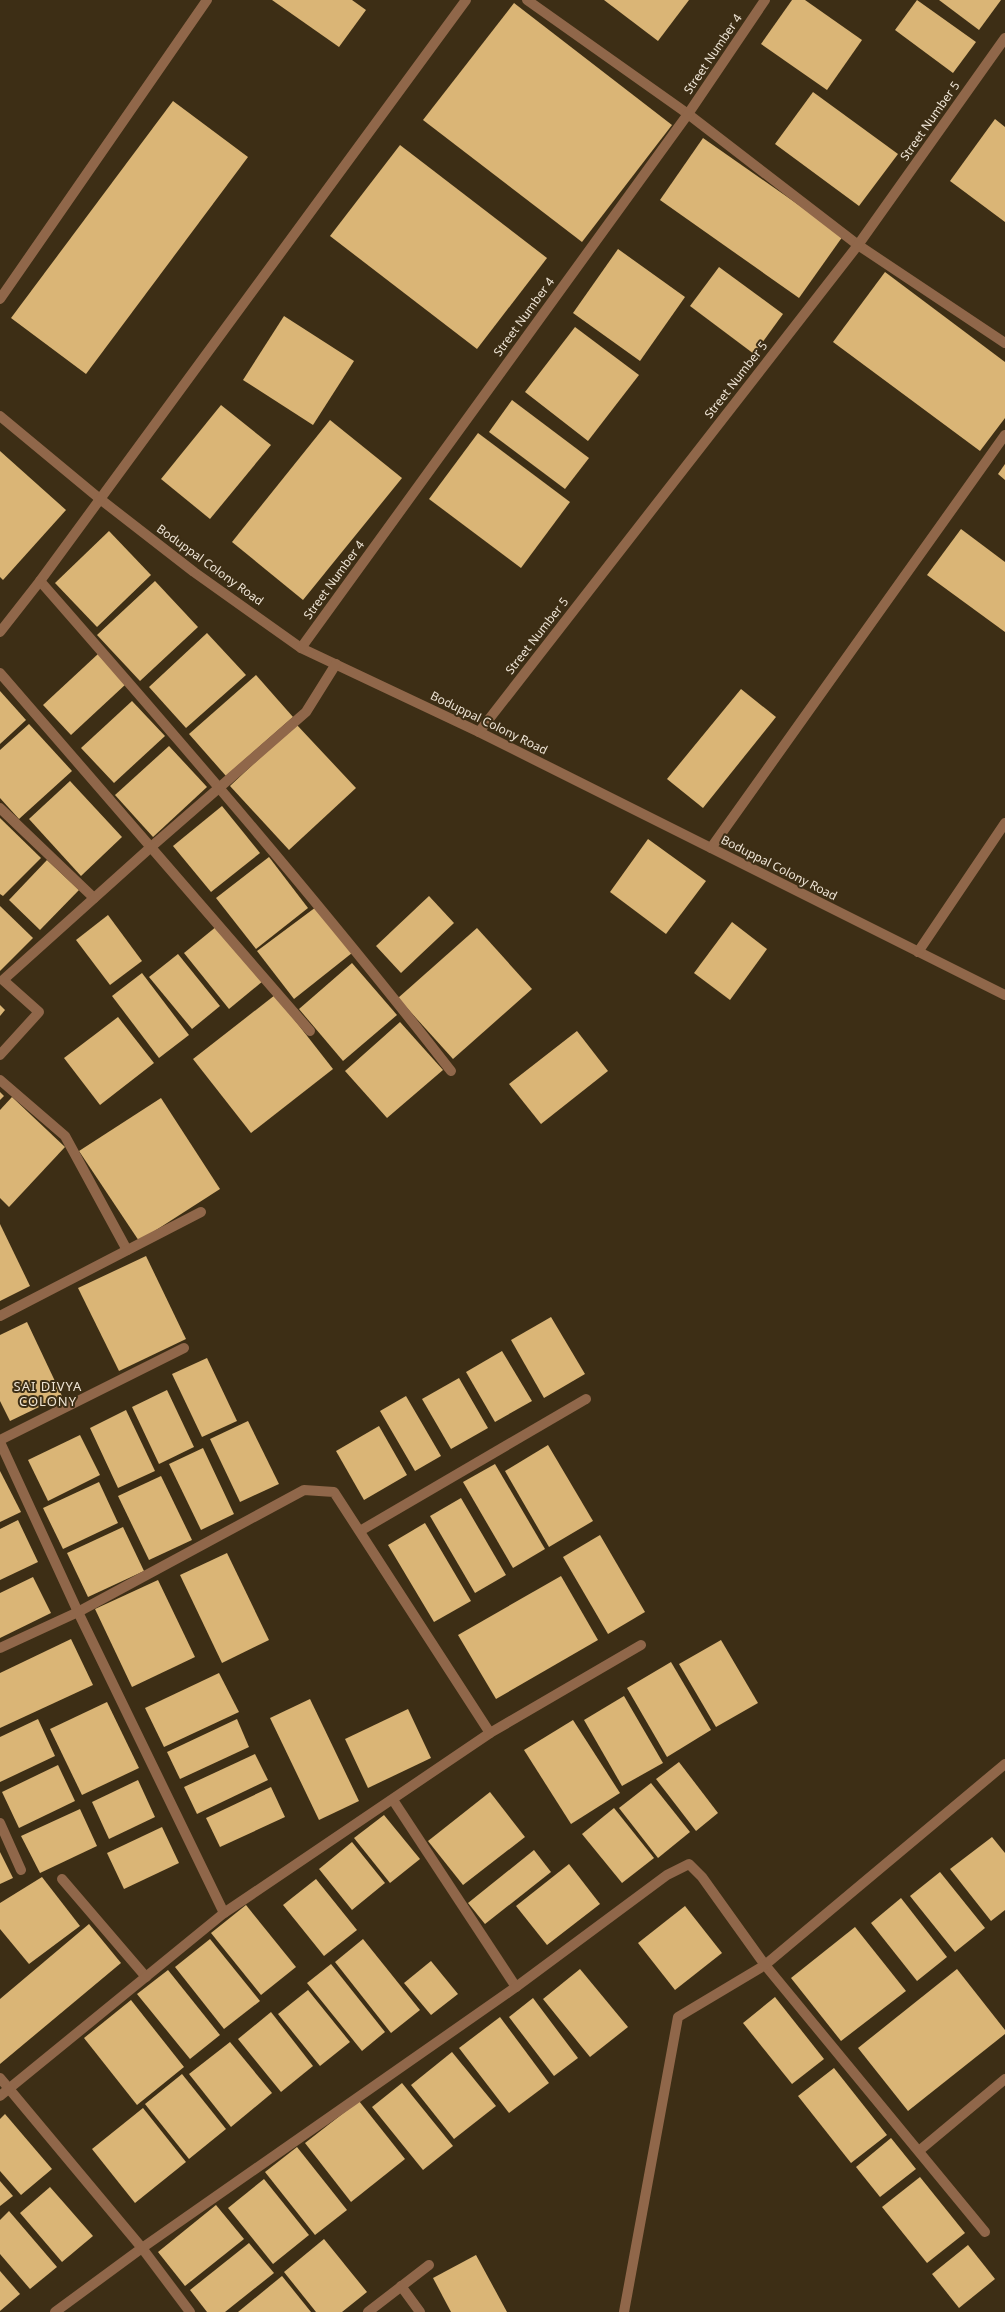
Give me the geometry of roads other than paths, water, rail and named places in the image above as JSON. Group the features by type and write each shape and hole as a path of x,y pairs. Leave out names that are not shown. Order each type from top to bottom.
{"street":[{"path":"0,299 207,0"},
{"path":"0,632 40,581 466,0"},
{"path":"527,0 688,114 858,245 1005,343"},
{"name":"Street Number 4","path":"301,648 688,114 765,0"},
{"name":"Street Number 5","path":"479,732 858,245 1005,38"},
{"name":"Boduppal Colony Road","path":"0,416 100,498 194,572 301,648 479,732 1005,995"},
{"path":"711,848 1005,434"},
{"path":"40,581 220,786 383,984 451,1071"},
{"path":"0,1055 39,1012 3,980 151,847 306,712 336,664"},
{"path":"0,673 310,1031"},
{"path":"0,808 94,898"},
{"path":"918,952 1005,823"},
{"path":"0,1080 65,1136 128,1250"},
{"path":"0,1316 201,1212"},
{"path":"184,1348 0,1441 78,1612 224,1913"},
{"path":"360,1531 586,1398"},
{"path":"0,1648 78,1612 304,1490 334,1492 490,1733"},
{"path":"0,2096 224,1913 490,1733 641,1645"},
{"path":"624,2312 678,2017 765,1965 1005,1764"},
{"path":"393,1800 516,1986"},
{"path":"0,1823 21,1870"},
{"path":"55,2312 142,2248 516,1986 667,1875 689,1864 702,1877 765,1965 920,2150 985,2232"},
{"path":"62,1879 146,1976"},
{"path":"0,2078 142,2248 190,2312"},
{"path":"920,2150 1005,2079"},
{"path":"368,2312 429,2265"},
{"path":"401,2286 420,2312"}],"district":[{"name":"SAI DIVYA COLONY","path":"48,1394"}]}
